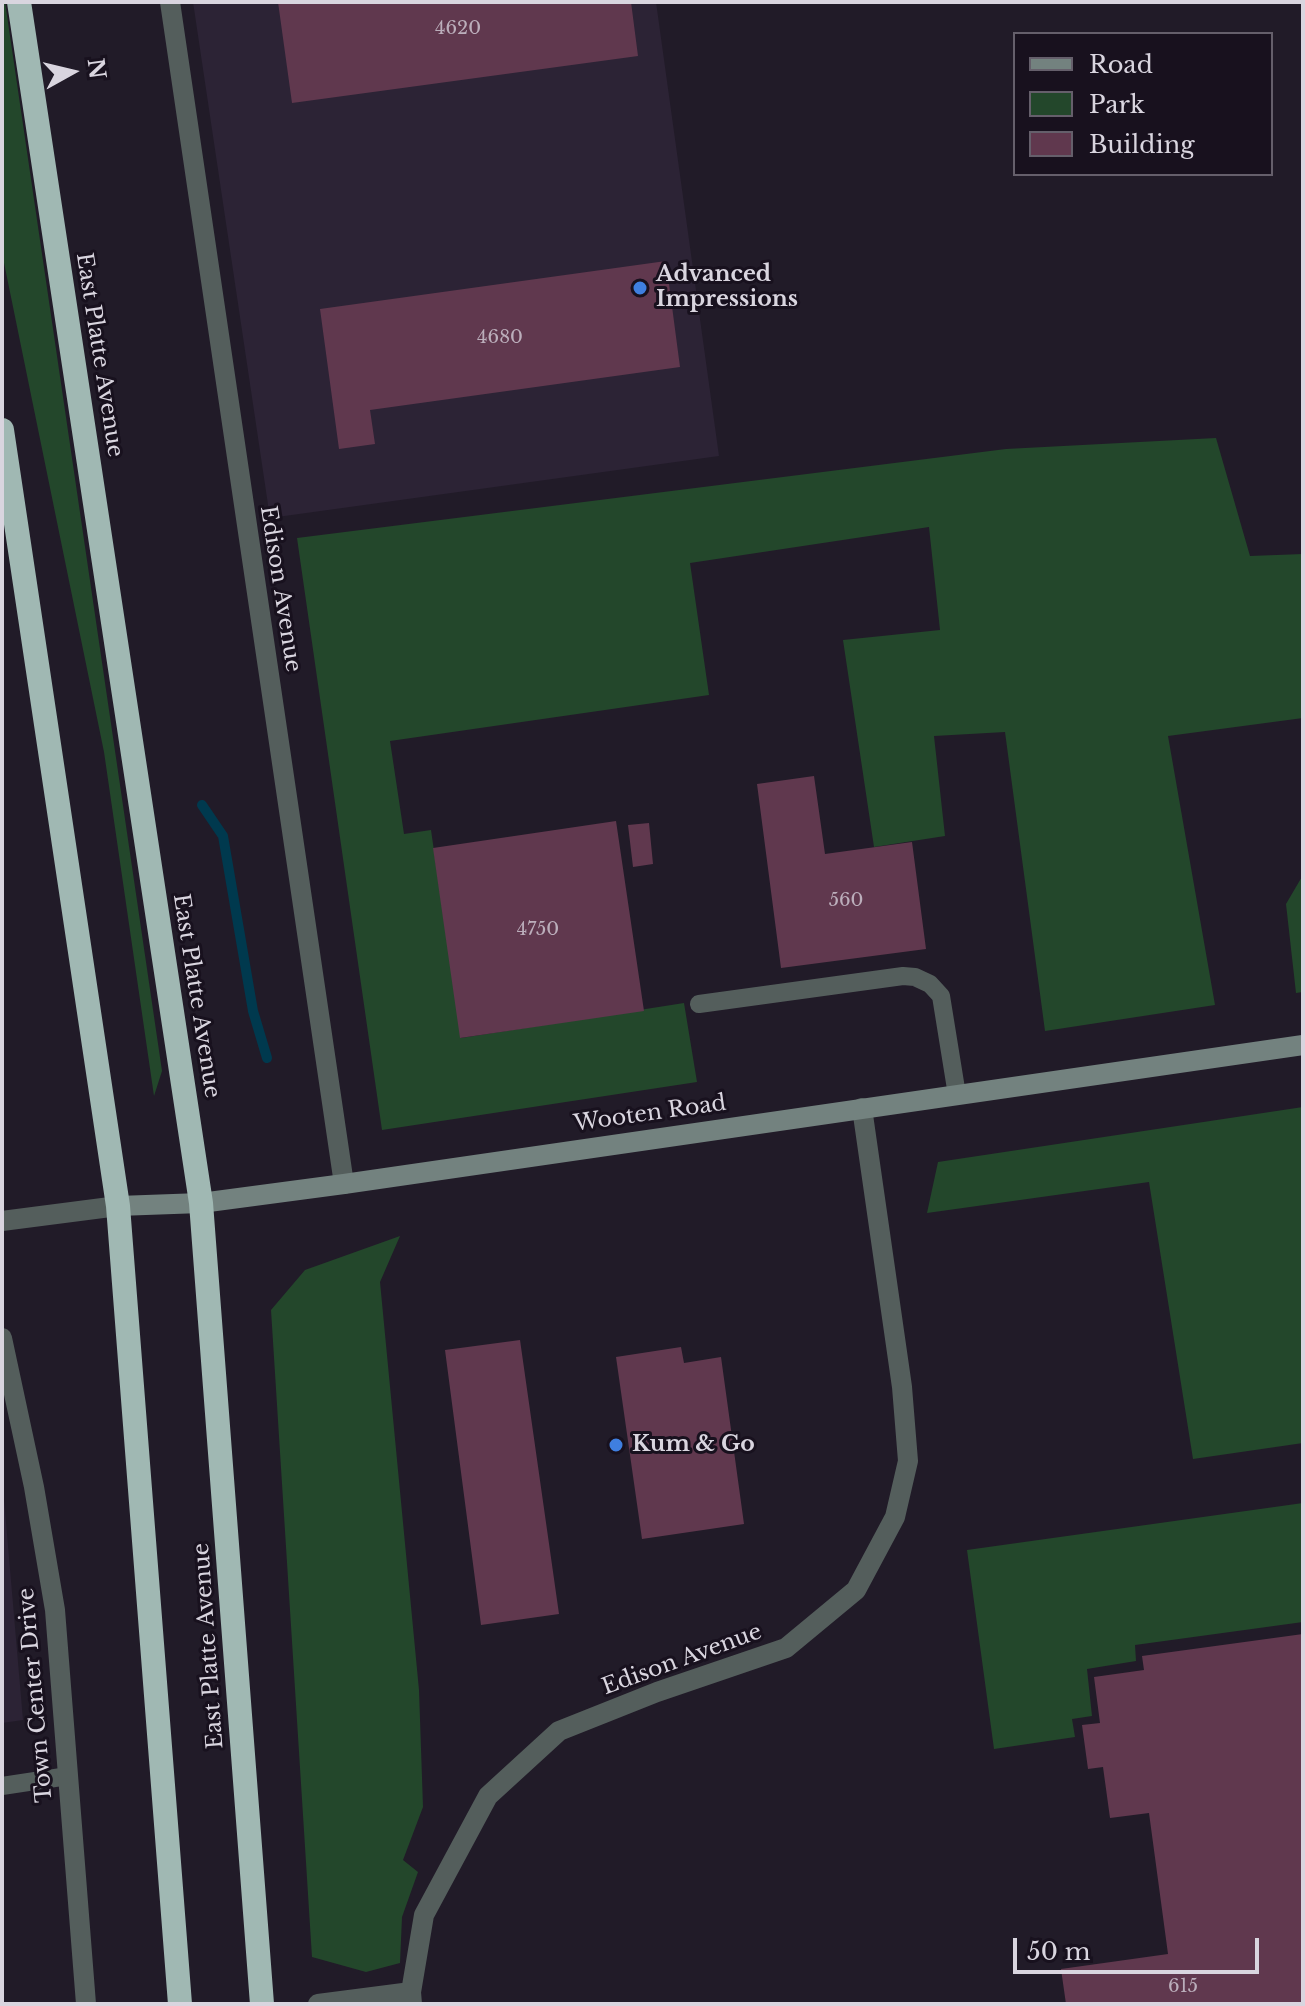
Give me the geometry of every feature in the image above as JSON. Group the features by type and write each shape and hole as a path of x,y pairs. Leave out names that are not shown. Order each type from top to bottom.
{"highway":[{"name":"East Platte Avenue","path":"19,2 201,1203 262,2004"},
{"path":"2,430 118,1206 180,2004"}],"street":[{"name":"Edison Avenue","path":"170,2 344,1184"},
{"name":"Wooten Road","path":"2,1221 118,1206 201,1203 344,1184 1303,1045"},
{"name":"Edison Avenue","path":"318,2004 411,1998 424,1915 488,1796 559,1731 657,1692 786,1648 856,1590 895,1517 908,1461 902,1387 862,1108"},
{"name":"Town Center Drive","path":"2,1338 34,1487 55,1610 86,2004"}],"lane":[{"path":"699,1004 903,976 915,977 930,984 941,996 957,1095"},
{"path":"2,1786 68,1776"}],"shaded area":[{"path":"193,2 656,2 719,456 270,518"},
{"path":"2,1476 23,1720 2,1723"}],"green space":[{"path":"2,2 5,2 162,1071 154,1096 104,752 2,253"},
{"path":"1216,438 1250,556 1303,554 1303,718 1168,736 1215,1005 1045,1031 1005,732 934,736 945,836 874,847 843,640 940,630 929,527 690,563 709,695 390,741 404,834 431,830 461,1038 684,1003 697,1082 382,1130 297,538 1006,449"},
{"path":"1303,875 1303,992 1296,993 1286,904"},
{"path":"1303,1107 1303,1443 1193,1459 1149,1182 927,1213 938,1162"},
{"path":"400,1236 380,1282 419,1690 423,1807 403,1860 418,1872 402,1917 400,1963 366,1972 312,1957 271,1310 305,1270"},
{"path":"1303,1503 1303,1622 1135,1645 1136,1661 1087,1669 1092,1716 1072,1719 1075,1737 994,1749 967,1550"}],"building":[{"path":"278,2 631,2 638,56 292,103"},
{"path":"666,261 680,367 370,410 375,444 339,449 320,309"},
{"path":"814,776 825,854 912,842 926,949 781,968 757,784"},
{"path":"616,821 644,1011 460,1038 433,848"},
{"path":"649,823 653,864 633,867 628,825"},
{"path":"520,1340 559,1614 481,1625 445,1350"},
{"path":"681,1347 684,1363 721,1357 744,1524 642,1539 616,1357"},
{"path":"1303,1634 1303,2004 1066,2004 1061,1969 1168,1954 1149,1813 1110,1818 1103,1767 1088,1769 1082,1725 1100,1723 1094,1677 1144,1670 1142,1656"}],"waterway":[{"path":"202,805 223,836 253,1011 267,1058"}],"place":[{"name":"Advanced Impressions","path":"640,288"},
{"name":"Kum & Go","path":"616,1445"}]}
